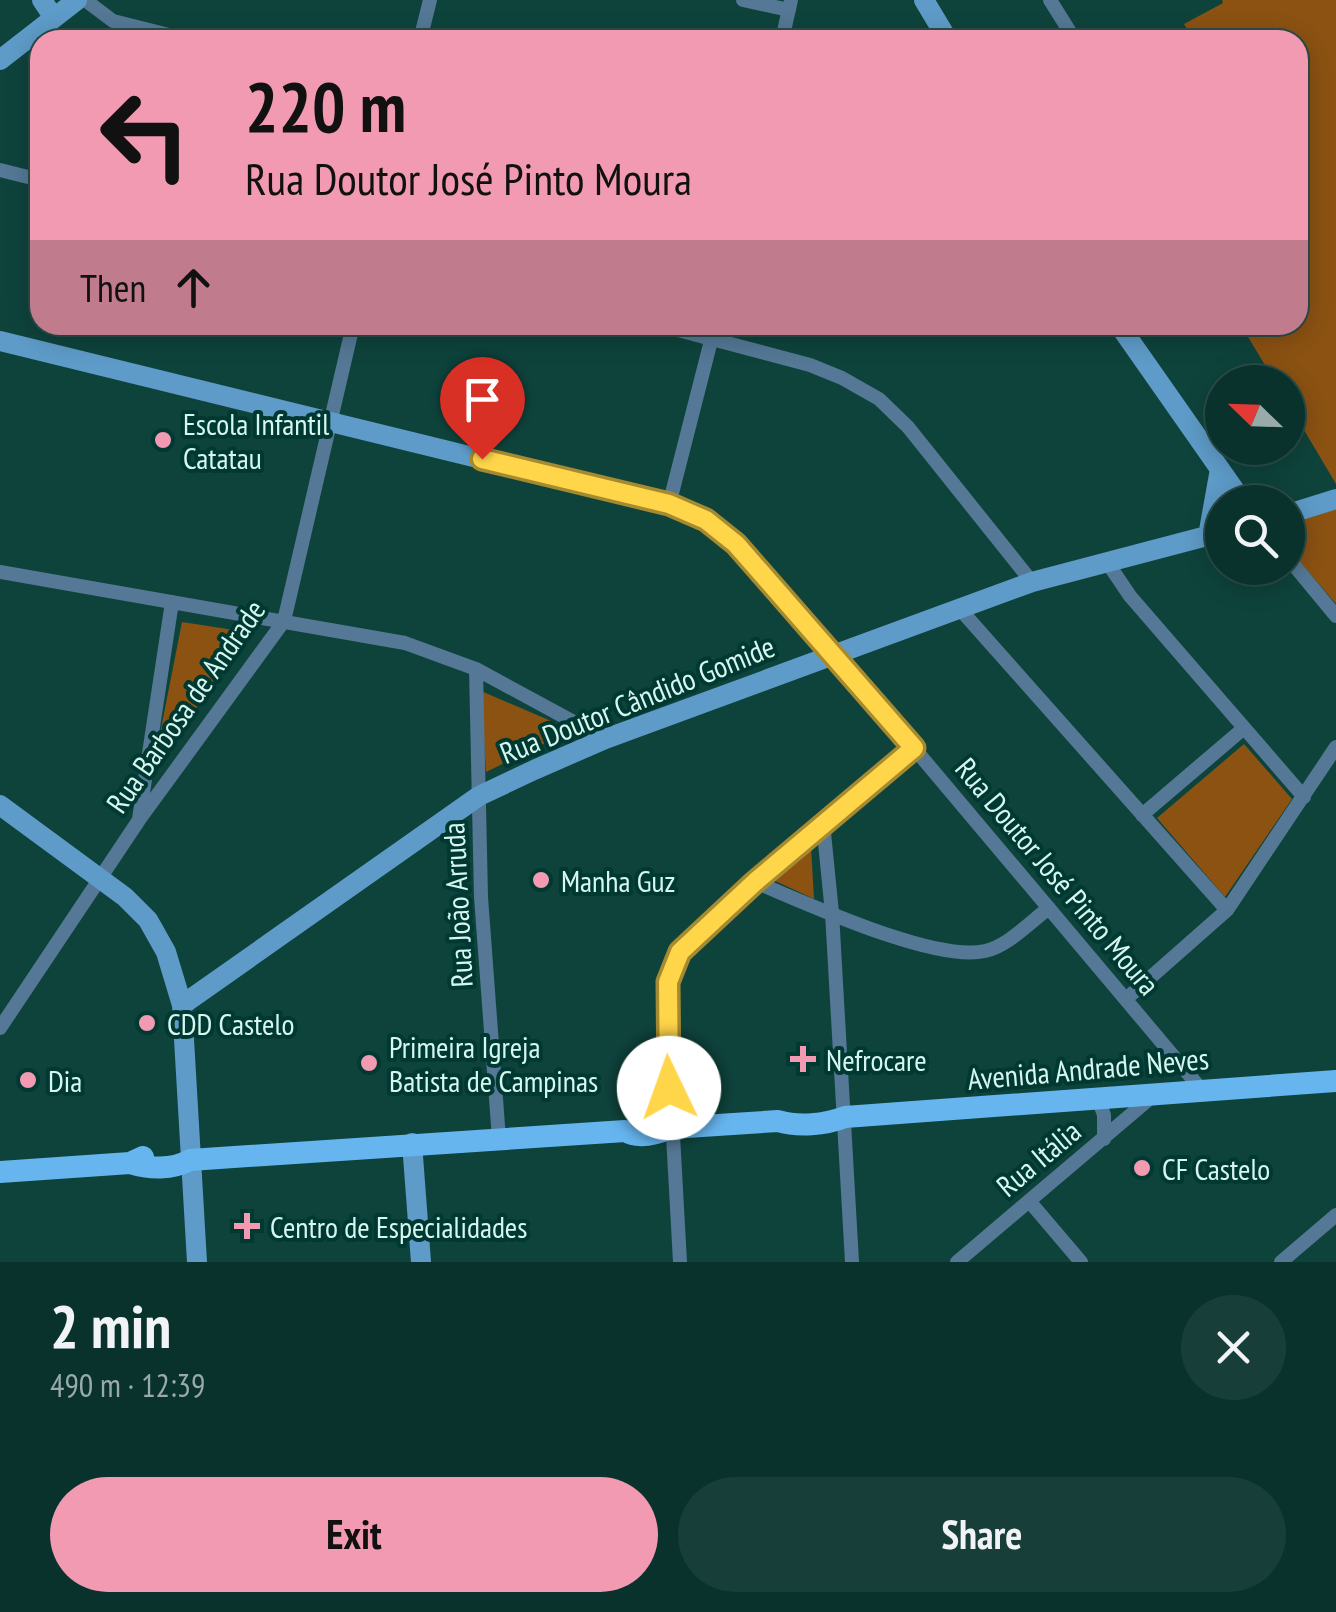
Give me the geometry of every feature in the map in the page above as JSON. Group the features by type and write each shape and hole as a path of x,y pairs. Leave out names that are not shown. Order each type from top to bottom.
{"main road":[{"name":"Avenida Andrade Neves","path":"0,1172 130,1163 143,1157 180,1154 190,1160 624,1131 631,1124 671,1128 778,1121 833,1122 845,1118 1336,1081"}],"street":[{"path":"42,0 54,18"},
{"path":"39,30 77,0"},
{"path":"85,0 113,21 149,30"},
{"path":"422,30 430,0"},
{"path":"743,0 790,5 784,30"},
{"path":"924,0 942,30"},
{"path":"1050,0 1068,30"},
{"path":"0,60 30,37"},
{"path":"0,170 30,178"},
{"name":"Rua Barbosa de Andrade","path":"0,1028 139,820 284,621 351,335"},
{"path":"669,504 713,335"},
{"path":"725,335 842,378 879,399 908,426 1032,582"},
{"path":"1126,335 1231,485"},
{"path":"0,340 669,504 706,520 736,544 834,653"},
{"path":"1219,485 1220,469"},
{"path":"1305,509 1336,500"},
{"name":"Rua Doutor Cândido Gomide","path":"182,1005 480,796 605,738 1032,582 1205,537"},
{"path":"1107,562 1130,596 1304,797"},
{"path":"0,572 405,643 476,669 605,738"},
{"path":"1305,579 1336,616"},
{"path":"139,820 172,602"},
{"path":"958,608 1226,910"},
{"name":"Rua Doutor José Pinto Moura","path":"834,653 1202,1089"},
{"name":"Rua João Arruda","path":"476,669 481,897 500,1139"},
{"path":"1142,815 1244,728"},
{"path":"1126,999 1226,910 1336,747"},
{"path":"680,1262 666,1009 670,970 684,947 755,882 914,748"},
{"path":"0,805 102,878 148,920 166,952 182,1005 197,1262"},
{"path":"823,823 832,913 852,1262"},
{"path":"755,882 832,913 955,954 988,951 1050,908"},
{"name":"Rua Itália","path":"957,1262 1154,1095"},
{"path":"1098,1098 1104,1115 1104,1138"},
{"path":"412,1143 421,1262"},
{"path":"1030,1202 1081,1262"},
{"path":"1280,1262 1336,1215"}],"shaded area":[{"path":"1222,0 1336,0 1336,484 1305,432 1305,365 1265,365 1247,335 1308,335 1308,30 1187,30 1184,24 1223,3"},
{"path":"1336,508 1336,604 1305,568 1305,514"},
{"path":"182,622 247,632 152,774"},
{"path":"481,691 572,730 486,772"},
{"path":"1244,744 1292,799 1225,897 1157,818"},
{"path":"811,846 814,899 771,879"}],"place":[{"name":"Escola Infantil Catatau","path":"163,440"},
{"name":"Manha Guz","path":"541,880"},
{"name":"CDD Castelo","path":"147,1023"},
{"name":"Nefrocare","path":"803,1059"},
{"name":"Primeira Igreja Batista de Campinas","path":"369,1063"},
{"name":"Dia","path":"28,1080"},
{"name":"CF Castelo","path":"1142,1168"},
{"name":"Centro de Especialidades","path":"247,1226"}],"route":[{"path":"482,459 669,504 706,520 736,544 914,748 755,882 680,952 668,982 669,1088"}]}
